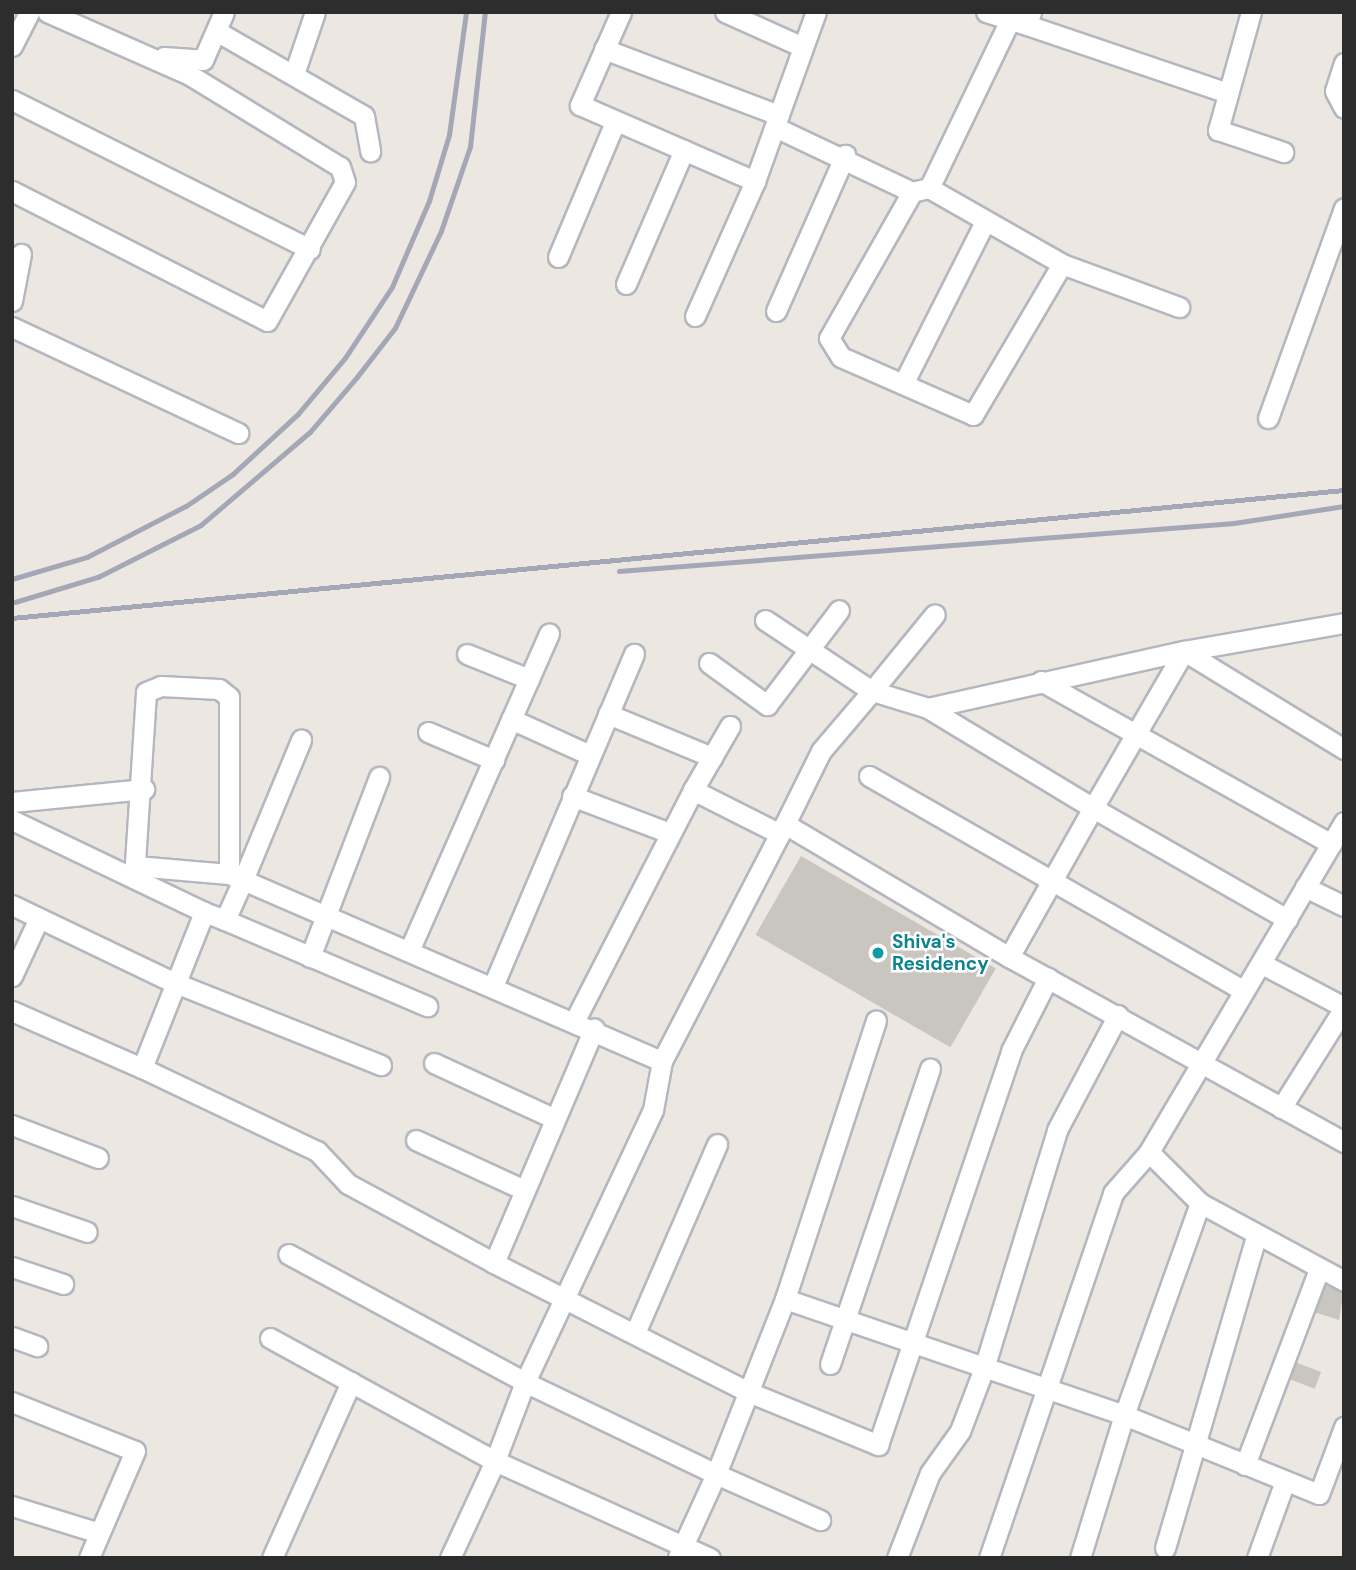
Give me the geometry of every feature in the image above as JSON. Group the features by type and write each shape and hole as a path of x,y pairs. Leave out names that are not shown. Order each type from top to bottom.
{"street":[{"path":"12,46 29,12"},
{"path":"12,191 258,319 276,315 346,173 149,56 47,12"},
{"path":"149,56 203,60 218,32 224,12"},
{"path":"294,74 315,12"},
{"path":"621,12 578,98 615,122 755,181"},
{"path":"725,12 803,47"},
{"path":"695,316 755,181 816,12"},
{"path":"986,12 1023,19 1228,93"},
{"path":"1251,12 1218,130 1283,152"},
{"path":"1023,19 829,338 841,358 973,415 1062,264"},
{"path":"218,32 363,116 370,151"},
{"path":"604,49 777,121 985,222 1062,264 1179,307"},
{"path":"1344,63 1335,91 1344,108"},
{"path":"12,100 310,249"},
{"path":"558,257 615,122"},
{"path":"626,284 684,150"},
{"path":"776,311 845,155"},
{"path":"1268,418 1344,208"},
{"path":"902,384 985,222"},
{"path":"12,301 21,254"},
{"path":"12,327 239,433"},
{"path":"709,663 767,705 839,610"},
{"path":"450,1558 495,1461 525,1382 566,1300 653,1110 662,1061 821,751 934,614"},
{"path":"765,620 873,691 928,708 1093,808 1287,919"},
{"path":"928,708 1184,651 1344,623"},
{"path":"409,951 549,634"},
{"path":"1009,957 1054,884 1132,737 1184,651"},
{"path":"1184,651 1344,749"},
{"path":"467,653 529,679"},
{"path":"493,986 634,654"},
{"path":"1041,681 1132,737 1332,844"},
{"path":"135,872 144,789 146,692 161,686 225,692 236,877"},
{"path":"608,714 712,757"},
{"path":"511,719 590,755"},
{"path":"494,1263 553,1118 584,1024 667,832 730,726"},
{"path":"428,732 494,760"},
{"path":"225,920 236,877 301,740"},
{"path":"869,776 1241,989"},
{"path":"310,957 379,777"},
{"path":"12,802 144,789"},
{"path":"693,790 782,829 1344,1142"},
{"path":"572,796 667,832"},
{"path":"12,820 135,872 204,912 428,1006"},
{"path":"989,1558 1043,1388 1113,1193 1149,1152 1241,989 1264,964 1344,822"},
{"path":"135,872 236,877 324,917 584,1024 662,1061"},
{"path":"1305,887 1344,906"},
{"path":"12,905 173,982 381,1065"},
{"path":"142,1068 173,982 204,912"},
{"path":"12,976 39,918"},
{"path":"1264,964 1344,1008 1281,1108"},
{"path":"12,1012 142,1068 317,1151 348,1184 494,1263 746,1391 878,1445 916,1345 1011,1051 1048,978"},
{"path":"897,1558 930,1473 960,1431 984,1368 1057,1130 1118,1015"},
{"path":"680,1552 716,1474 746,1391 785,1298 876,1020"},
{"path":"434,1063 553,1118"},
{"path":"830,1364 930,1068"},
{"path":"12,1125 98,1158"},
{"path":"416,1140 524,1191"},
{"path":"635,1333 717,1144"},
{"path":"1149,1152 1200,1203 1256,1237 1344,1281"},
{"path":"1080,1558 1124,1415 1200,1203"},
{"path":"12,1206 87,1232"},
{"path":"1165,1548 1192,1444 1256,1237"},
{"path":"288,1254 525,1382 716,1474 820,1520"},
{"path":"12,1267 63,1284"},
{"path":"1245,1465 1319,1269"},
{"path":"785,1298 1124,1415 1319,1494 1344,1427"},
{"path":"12,1337 37,1346"},
{"path":"270,1338 495,1461 680,1552 710,1558"},
{"path":"272,1558 351,1382"},
{"path":"12,1402 135,1451 89,1558"},
{"path":"1257,1558 1285,1481"},
{"path":"12,1506 99,1533"}],"building":[{"name":"Shiva's Residency","path":"801,856 996,968 950,1047 756,935"},
{"path":"1323,1284 1344,1290 1339,1320 1314,1312"},
{"path":"1295,1362 1321,1372 1315,1389 1289,1379"}],"railway":[{"path":"12,579 87,557 186,506 233,474 298,414 345,358 392,287 429,201 449,135 466,12"},
{"path":"15,602 98,577 201,525 310,432 357,377 395,328 441,231 470,147 485,12"},
{"path":"12,618 1344,490"},
{"path":"619,571 1234,523 1344,506"}],"place":[{"name":"Shiva's Residency","path":"878,953"}]}
